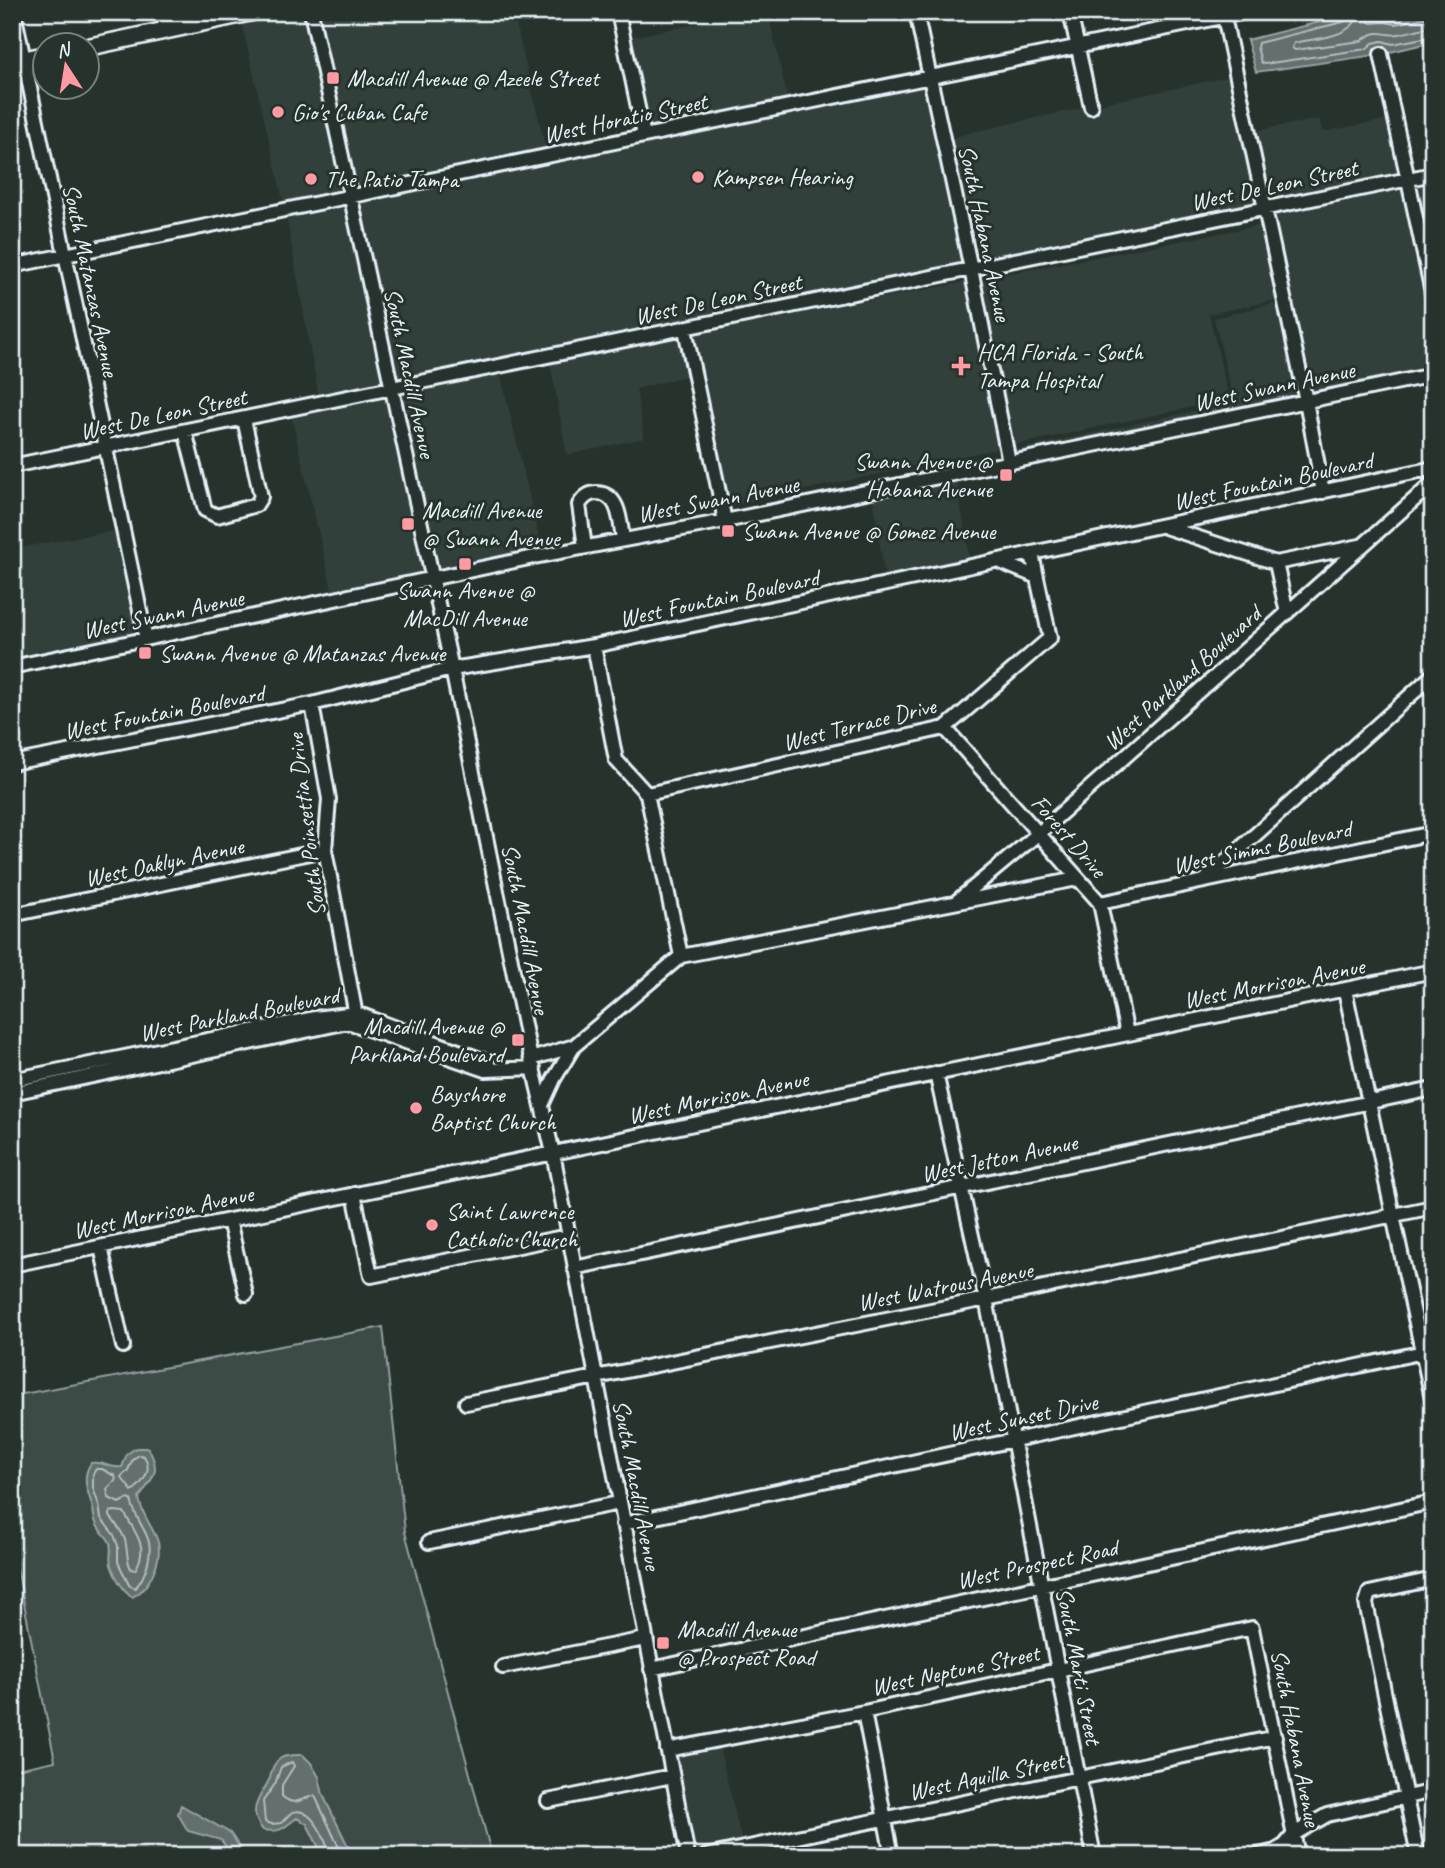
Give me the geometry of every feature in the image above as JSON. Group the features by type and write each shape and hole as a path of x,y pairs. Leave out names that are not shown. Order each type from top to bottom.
{"main road":[{"path":"102,44 252,12"}],"street":[{"name":"South Matanzas Avenue","path":"13,12 18,61 64,255 146,639"},
{"path":"163,12 166,30"},
{"name":"South Macdill Avenue","path":"312,12 453,669 532,1063 553,1153 688,1856"},
{"path":"618,12 644,136"},
{"name":"South Habana Avenue","path":"916,12 1009,462"},
{"path":"1070,12 1091,107"},
{"name":"West Horatio Street","path":"12,266 1246,12"},
{"path":"1224,15 1323,492"},
{"path":"1381,54 1433,297"},
{"name":"West De Leon Street","path":"12,466 1433,174"},
{"path":"685,328 725,520"},
{"name":"West Swann Avenue","path":"12,667 623,539 1433,375"},
{"path":"185,431 205,510 217,516 256,505 261,497 244,419"},
{"name":"West Fountain Boulevard","path":"12,764 312,704 453,669 594,646 1433,468"},
{"name":"West Parkland Boulevard","path":"956,902 1039,833 1360,545 1433,483"},
{"path":"585,547 579,505 587,495 595,493 607,495 616,505 623,539"},
{"path":"1163,526 1276,563 1360,545"},
{"name":"West Terrace Drive","path":"647,794 945,728 1050,638 1032,554"},
{"path":"998,561 1037,577"},
{"path":"1276,563 1287,613"},
{"path":"594,646 616,760 647,794 681,956"},
{"path":"1203,881 1433,675"},
{"name":"South Poinsettia Drive","path":"312,704 329,799 325,850 357,1018"},
{"name":"Forest Drive","path":"945,728 1100,903 1127,1034"},
{"name":"West Simms Boulevard","path":"1100,903 1433,833"},
{"name":"West Oaklyn Avenue","path":"12,915 325,850"},
{"name":"West Parkland Boulevard","path":"12,1080 315,1017 357,1018 508,1069 532,1063 574,1046 681,956 1077,878"},
{"name":"West Morrison Avenue","path":"12,1265 1433,971"},
{"path":"1345,990 1427,1351 1433,1403"},
{"name":"West Parkland Boulevard","path":"12,1093 357,1018"},
{"name":"West Parkland Boulevard","path":"542,1105 574,1046"},
{"name":"South Marti Street","path":"936,1073 986,1299 1094,1856"},
{"name":"West Jetton Avenue","path":"574,1268 1433,1089"},
{"path":"354,1194 371,1276 568,1236"},
{"name":"West Watrous Avenue","path":"466,1403 1433,1207"},
{"path":"229,1220 246,1294"},
{"path":"101,1247 123,1346"},
{"name":"West Sunset Drive","path":"623,1524 1427,1351"},
{"name":"West Prospect Road","path":"651,1669 1433,1502"},
{"path":"429,1542 619,1503"},
{"path":"1418,1856 1366,1603 1369,1593 1433,1579"},
{"name":"South Habana Avenue","path":"1252,1628 1298,1856"},
{"name":"West Neptune Street","path":"667,1750 864,1712 1252,1628"},
{"path":"503,1667 645,1639"},
{"path":"864,1712 892,1856"},
{"name":"West Aquilla Street","path":"706,1856 1275,1737"},
{"path":"548,1801 672,1776"},
{"path":"1254,1856 1276,1851 1285,1845 1293,1834 1327,1815 1433,1791"}],"shaded area":[{"path":"279,12 306,12 344,192 284,204 241,20"},
{"path":"317,12 513,12 546,150 354,190"},
{"path":"752,12 768,12 788,101 648,129 632,37"},
{"path":"1232,76 1259,204 975,263 949,139 1086,107 1088,113 1097,111 1096,105"},
{"path":"925,82 965,265 395,382 357,201"},
{"path":"1319,119 1322,132 1390,119 1402,175 1269,202 1254,131"},
{"path":"1433,180 1433,273 1414,184"},
{"path":"1404,186 1433,322 1433,369 1310,395 1272,213"},
{"path":"347,203 386,384 319,398 286,215"},
{"name":"HCA Florida - South Tampa Hospital","path":"1262,225 1277,300 1209,314 1229,399 730,506 694,334"},
{"path":"1280,302 1300,397 1013,456 1011,451 1231,403 1233,398 1214,318"},
{"path":"681,335 689,375 636,389 644,438 567,455 550,362"},
{"path":"500,372 542,550 437,572 398,393"},
{"path":"388,395 427,574 333,594 291,415"},
{"path":"956,478 970,561 885,579 873,496"},
{"path":"118,530 140,635 12,662 12,549"},
{"path":"383,1327 405,1532 492,1856 12,1856 12,1770 55,1761 12,1542 12,1396"},
{"path":"719,1746 742,1842 692,1853 673,1755"}],"water":[{"path":"1360,12 1433,13 1433,42 1386,53 1385,48 1376,49 1376,55 1256,72 1247,40"},
{"path":"136,1448 148,1448 154,1463 152,1479 139,1498 159,1546 154,1572 144,1588 132,1597 122,1587 110,1562 110,1543 95,1521 86,1486 86,1475 91,1463 122,1467 127,1454"},
{"path":"303,1755 319,1777 323,1795 348,1846 350,1856 323,1856 307,1824 297,1818 275,1831 263,1830 255,1816 257,1803 275,1764 286,1756"},
{"path":"181,1805 230,1833 246,1856 233,1856 221,1840 188,1831 178,1814"}],"place":[{"name":"Macdill Avenue @ Azeele Street","path":"333,78"},
{"name":"Gio's Cuban Cafe","path":"278,112"},
{"name":"Kampsen Hearing","path":"698,177"},
{"name":"The Patio Tampa","path":"311,179"},
{"name":"HCA Florida - South Tampa Hospital","path":"961,366"},
{"name":"Swann Avenue @ Habana Avenue","path":"1006,475"},
{"name":"Macdill Avenue @ Swann Avenue","path":"408,524"},
{"name":"Swann Avenue @ Gomez Avenue","path":"728,531"},
{"name":"Swann Avenue @ MacDill Avenue","path":"465,564"},
{"name":"Swann Avenue @ Matanzas Avenue","path":"145,653"},
{"name":"Macdill Avenue @ Parkland Boulevard","path":"518,1040"},
{"name":"Bayshore Baptist Church","path":"416,1108"},
{"name":"Saint Lawrence Catholic Church","path":"432,1225"},
{"name":"Macdill Avenue @ Prospect Road","path":"663,1643"}]}
